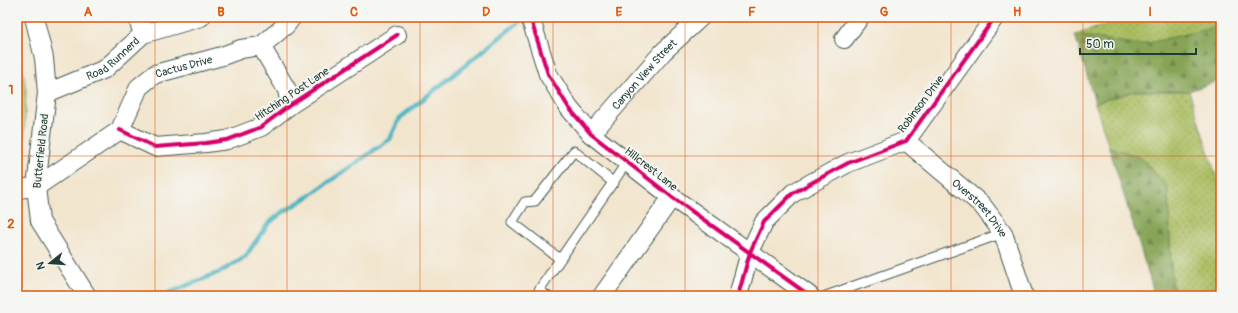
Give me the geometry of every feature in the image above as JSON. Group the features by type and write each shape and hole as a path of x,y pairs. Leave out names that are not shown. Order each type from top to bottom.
{"street":[{"name":"Butterfield Road","path":"34,17 44,58 47,93 36,187 40,221 87,296"},
{"path":"137,17 144,34"},
{"name":"Road Runnerd","path":"47,93 105,69 144,34 201,17"},
{"path":"290,105 287,90 261,46 286,25 292,17"},
{"name":"Hillcrest Lane","path":"530,17 548,74 569,108 591,134 672,197 810,296"},
{"name":"Canyon View Street","path":"591,134 664,52 701,17"},
{"path":"844,39 860,17"},
{"name":"Robinson Drive","path":"738,296 750,252 764,222 793,193 848,163 906,140 995,17"},
{"name":"Hitching Post Lane","path":"120,130 155,147 227,140 261,127 290,105 397,34"},
{"name":"Cactus Drive","path":"120,130 139,87 155,74 222,56 241,49 261,46"},
{"path":"17,188 36,187 120,130"},
{"name":"Overstreet Drive","path":"906,140 982,206 1003,233 1024,296"},
{"path":"602,296 672,197"}],"lane":[{"path":"560,259 512,222 525,202 535,201 574,151 614,183"},
{"path":"547,296 539,290 627,162"},
{"path":"826,296 1003,233"}],"green space":[{"path":"1129,17 1221,17 1221,25 1140,45 1075,35"},
{"path":"1221,25 1221,80 1189,91 1135,91 1095,103 1075,35 1140,45"},
{"path":"17,29 26,90 21,240 17,241"},
{"path":"1135,91 1189,91 1221,191 1221,296 1177,296 1172,285 1140,157 1109,147 1095,103"},
{"path":"1109,147 1140,157 1168,187 1172,285 1177,296 1155,296"}],"waterway":[{"path":"142,296 166,294 220,272 245,257 268,224 280,214 306,198 390,139 400,118 525,17"}],"cycle path":[{"path":"530,17 548,74 569,108 591,134 672,197 810,296"},
{"path":"738,296 750,252 764,222 793,193 848,163 906,141 995,17"},
{"path":"120,130 155,147 227,140 261,127 290,105 397,35"}]}
